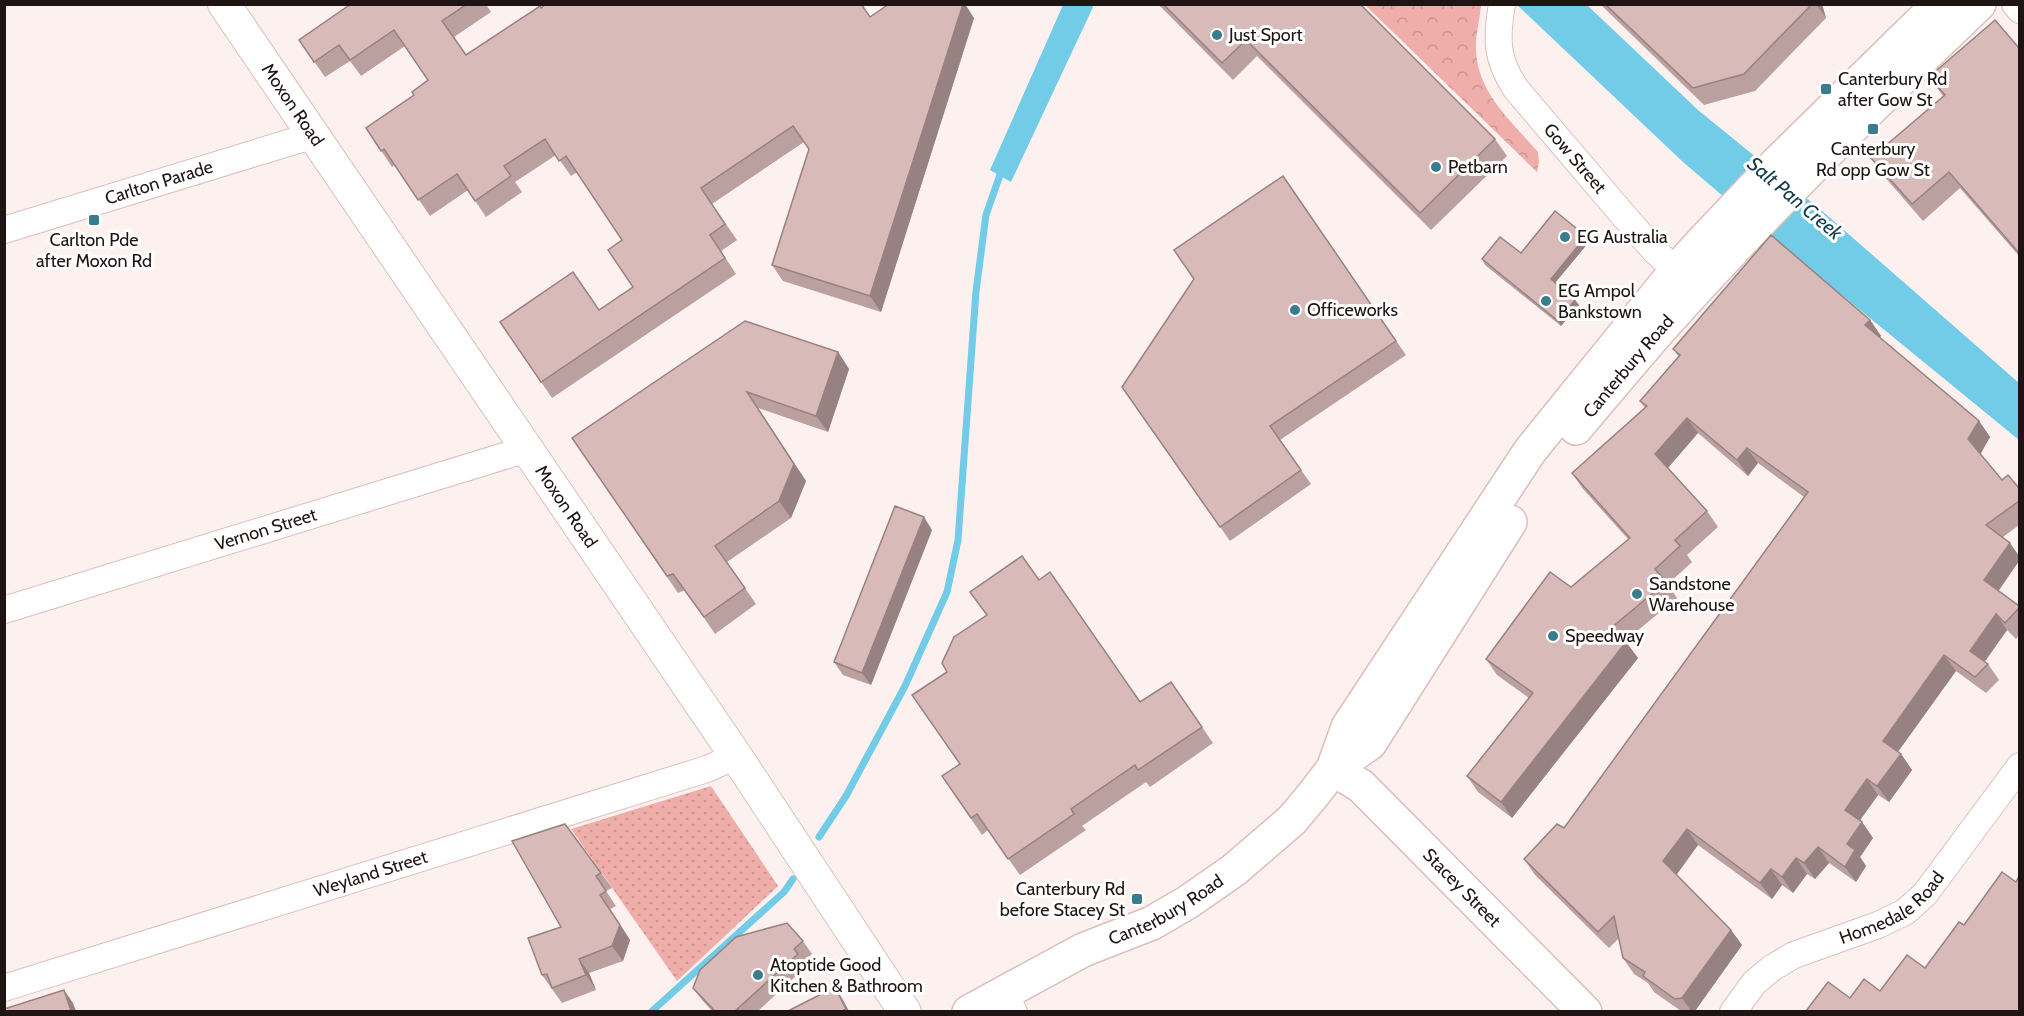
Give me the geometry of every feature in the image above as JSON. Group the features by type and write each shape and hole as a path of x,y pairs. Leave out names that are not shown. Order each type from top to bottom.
{"highway":[{"name":"Canterbury Road","path":"969,1011 1009,1002 1083,950 1152,923 1216,883 1265,845 1292,820 1333,769 1348,727 1530,451 1786,174 1939,4"},
{"name":"Canterbury Road","path":"1786,174 1979,4"},
{"name":"Stacey Street","path":"1333,769 1361,786 1585,1011"}],"main road":[{"name":"Moxon Road","path":"224,4 736,756 904,1011"}],"street":[{"path":"2015,4 2019,10"},
{"name":"Gow Street","path":"1500,14 1499,55 1516,89 1623,216 1656,252 1687,280"},
{"name":"Carlton Parade","path":"4,230 314,135"},
{"name":"Vernon Street","path":"4,610 527,449"},
{"name":"Weyland Street","path":"4,988 707,770 736,756"},
{"name":"Homedale Road","path":"1733,1011 1754,983 1772,968 1794,955 1878,925 1905,912 1925,894 2019,766"}],"green space":[{"path":"1365,5 1481,5 1476,39 1478,66 1498,106 1538,152 1537,172"},
{"path":"711,786 778,886 677,981 571,829"}],"water":[{"path":"1063,5 1094,5 1011,182 990,170"},
{"name":"Salt Pan Creek","path":"1517,5 1587,5 1698,110 1821,210 2019,383 2019,440 1772,238 1683,162"}],"building":[{"path":"351,4 467,4 442,21 466,55 546,4 861,4 870,17 889,4 963,4 870,296 772,265 809,149 793,126 701,188 725,224 710,235 725,258 541,382 500,322 573,272 599,310 633,287 608,250 622,240 566,156 559,161 545,139 504,166 511,176 475,201 457,174 418,200 384,149 381,151 366,128 414,95 412,92 428,80 394,30 350,60 339,45 314,62 299,40"},
{"path":"1163,4 1360,4 1495,139 1420,213 1246,40 1222,63"},
{"path":"1605,4 1812,4 1744,74 1693,88"},
{"path":"1995,20 2019,48 2019,253 1949,172 1912,204 1871,158 1945,95 1929,77"},
{"path":"1283,176 1396,341 1270,426 1301,470 1220,527 1122,387 1194,279 1174,250"},
{"path":"1555,211 1586,236 1551,279 1575,300 1558,321 1482,259 1500,237 1521,253"},
{"path":"1771,235 1870,320 1865,325 1979,421 1968,439 2002,480 2008,475 2019,488 2019,501 1986,525 2010,543 1984,580 2019,608 2005,623 1996,614 1970,651 1988,664 1975,677 1944,655 1883,741 1901,754 1877,786 1867,779 1845,810 1862,822 1847,844 1855,850 1845,867 1818,847 1804,863 1796,858 1782,877 1771,869 1760,883 1687,829 1663,861 1731,930 1682,998 1675,999 1643,976 1645,972 1623,958 1614,916 1598,932 1524,859 1557,824 1564,828 1808,492 1747,448 1737,460 1687,418 1655,454 1707,511 1675,540 1680,546 1655,569 1666,582 1610,629 1626,642 1501,802 1467,776 1533,693 1486,659 1550,572 1571,587 1630,538 1572,473 1647,406 1640,401 1680,355 1673,349"},
{"path":"745,321 838,352 816,416 747,392 794,464 779,501 715,546 745,588 704,617 673,574 667,576 572,438"},
{"path":"895,506 924,517 862,673 834,662"},
{"path":"1022,556 1039,580 1050,572 1140,702 1171,682 1202,727 1138,770 1135,765 1071,809 1074,814 1008,859 977,814 971,818 942,776 960,764 912,695 947,672 942,663 954,637 987,615 970,592"},
{"path":"565,824 601,873 596,876 606,891 600,895 620,925 612,946 579,959 586,975 552,988 547,974 542,975 528,938 561,927 512,841"},
{"path":"2002,872 2016,882 2019,876 2019,1011 1806,1011 1828,982 1850,998 1864,979 1880,991 1907,955 1925,968 1959,922 1964,925"},
{"name":"Atoptide Good Kitchen & Bathroom","path":"787,923 803,941 794,949 798,954 735,1011 715,1011 693,988 700,970 736,937"},
{"path":"835,987 846,1009 842,1011 788,1011"},
{"path":"64,990 71,1011 4,1011 4,1009"}],"waterway":[{"path":"819,837 846,796 905,686 947,592 958,540 976,291 986,215 1002,169"},
{"path":"651,1012 784,892 793,879"}],"place":[{"name":"Just Sport","path":"1217,35"},
{"name":"Canterbury Rd after Gow St","path":"1826,89"},
{"name":"Canterbury Rd opp Gow St","path":"1873,129"},
{"name":"Petbarn","path":"1436,167"},
{"name":"Carlton Pde after Moxon Rd","path":"94,220"},
{"name":"EG Australia","path":"1565,237"},
{"name":"EG Ampol Bankstown","path":"1546,301"},
{"name":"Officeworks","path":"1295,310"},
{"name":"Sandstone Warehouse","path":"1637,594"},
{"name":"Speedway","path":"1553,636"},
{"name":"Canterbury Rd before Stacey St","path":"1137,899"},
{"name":"Atoptide Good Kitchen & Bathroom","path":"758,975"}]}
